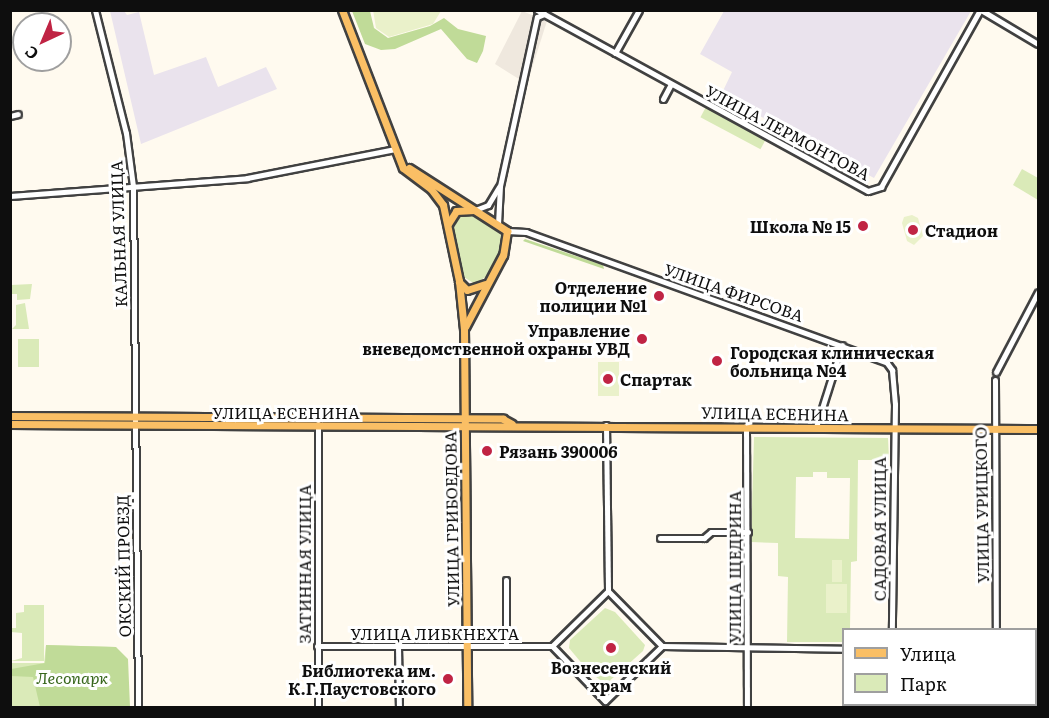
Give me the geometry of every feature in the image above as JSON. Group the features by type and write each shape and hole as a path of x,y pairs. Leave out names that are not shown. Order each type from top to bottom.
{"main road":[{"path":"342,10 396,152 417,175 507,231 503,255 464,329"},
{"name":"УЛИЦА ГРИБОЕДОВА","path":"396,152 412,177 438,197 462,287 467,708"},
{"path":"447,227 456,211 475,210"},
{"path":"462,287 481,288 490,277"},
{"path":"462,287 477,301"},
{"path":"10,416 34,420"},
{"path":"10,424 34,420"},
{"name":"УЛИЦА ЕСЕНИНА","path":"34,420 1038,429"}],"street":[{"name":"КАЛЬНАЯ УЛИЦА","path":"94,10 126,133 133,186 133,421"},
{"name":"УЛИЦА ЛЕРМОНТОВА","path":"537,10 868,191 881,187 981,10"},
{"path":"615,53 639,10"},
{"path":"981,10 1038,44"},
{"path":"498,224 500,186 537,17 544,14"},
{"path":"663,99 671,84"},
{"path":"10,116 18,114"},
{"path":"10,196 247,178 396,152"},
{"path":"475,210 488,205 500,186"},
{"name":"УЛИЦА ФИРСОВА","path":"507,231 526,232 887,363 892,370 894,428"},
{"path":"996,372 1038,292"},
{"path":"816,427 842,345"},
{"name":"УЛИЦА УРИЦКОГО","path":"995,380 996,628"},
{"name":"ОКСКИЙ ПРОЕЗД","path":"133,421 138,708"},
{"name":"ЗАТИННАЯ УЛИЦА","path":"318,423 318,708"},
{"path":"606,425 608,591 662,646 842,649"},
{"name":"УЛИЦА ЩЕДРИНА","path":"746,426 747,708"},
{"name":"САДОВАЯ УЛИЦА","path":"892,628 894,428"},
{"path":"660,538 704,538 711,532 748,532"},
{"path":"506,580 506,646"},
{"path":"608,591 552,646 605,704 662,646"},
{"name":"УЛИЦА ЛИБКНЕХТА","path":"317,646 552,646"},
{"path":"398,646 399,708"}],"shaded area":[{"path":"110,11 124,11 127,15 139,12 154,75 206,57 218,87 266,67 277,89 141,144"},
{"path":"522,11 547,21 527,84 495,64"},
{"path":"724,11 971,11 874,178 721,95 732,72 700,54"}],"green space":[{"path":"373,10 441,11 433,24 389,37 376,28"},
{"path":"352,11 370,11 374,28 388,38 430,26 444,18 458,29 486,36 483,51 477,63 467,59 441,29 395,49 381,50 365,44"},
{"path":"707,105 767,137 760,149 700,117"},
{"path":"1022,169 1038,178 1038,200 1013,185"},
{"path":"458,213 469,213 491,224 501,235 501,251 487,276 475,284 462,276 458,263 451,227"},
{"name":"Стадион","path":"912,215 918,218 923,236 914,245 907,241 902,223 904,217"},
{"path":"525,239 603,265 604,269 523,241"},
{"path":"32,284 30,299 17,300 17,294 11,294 11,285"},
{"path":"25,303 29,329 12,329 16,325 16,305"},
{"path":"18,339 39,339 39,367 18,367"},
{"name":"Спартак","path":"598,362 619,362 619,396 598,396"},
{"path":"754,437 888,438 889,460 858,460 857,561 851,562 850,628 842,628 842,642 787,642 788,577 778,576 778,543 751,542","holes":["813,472 827,472 827,478 850,478 849,539 795,538 796,477 813,477"]},
{"path":"832,560 842,560 842,582 832,582"},
{"path":"826,584 847,584 847,613 826,613"},
{"path":"24,605 44,605 44,661 11,661 22,658 22,633 11,632 10,628 16,628 16,613 24,612"},
{"path":"605,608 615,612 645,645 643,651 606,684 589,672 569,648 570,640"},
{"name":"Лесопарк","path":"46,645 116,647 124,707 11,707 11,663 44,663"},
{"name":"Лесопарк","path":"46,645 116,647 128,659 130,707 40,707 33,677 11,676 11,669 45,663"}],"place":[{"name":"Школа № 15","path":"863,226"},
{"name":"Стадион","path":"913,230"},
{"name":"Отделение полиции №1","path":"659,296"},
{"name":"Управление вневедомственной охраны УВД","path":"642,339"},
{"name":"Городская клиническая больница №4","path":"717,361"},
{"name":"Спартак","path":"608,379"},
{"name":"Рязань 390006","path":"487,451"},
{"name":"Вознесенский храм","path":"611,648"},
{"name":"Библиотека им. К.Г.Паустовского","path":"448,679"}]}
